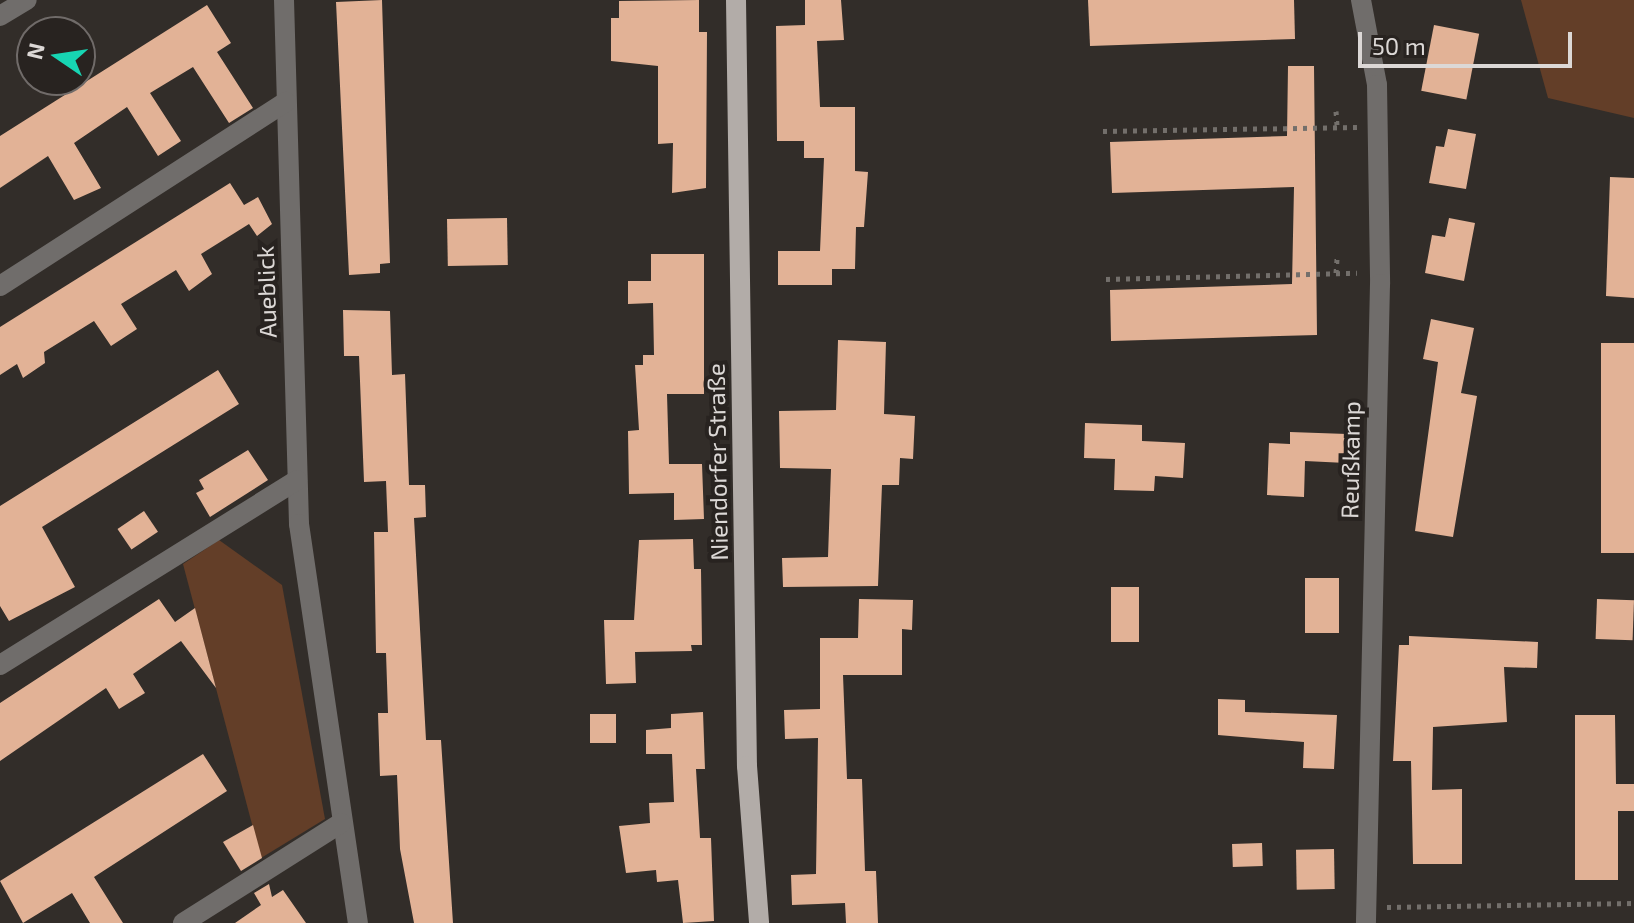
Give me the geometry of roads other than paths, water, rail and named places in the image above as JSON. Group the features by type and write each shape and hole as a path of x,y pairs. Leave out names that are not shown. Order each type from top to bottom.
{"main road":[{"name":"Niendorfer Straße","path":"736,0 747,766 759,923"}],"street":[{"path":"0,16 27,0"},
{"name":"Aueblick","path":"284,0 297,480 341,823 358,923"},
{"name":"Reußkamp","path":"1361,0 1377,85 1379,272 1366,915"},
{"path":"0,286 286,102"},
{"path":"0,665 297,480"},
{"path":"183,923 341,823"}]}
